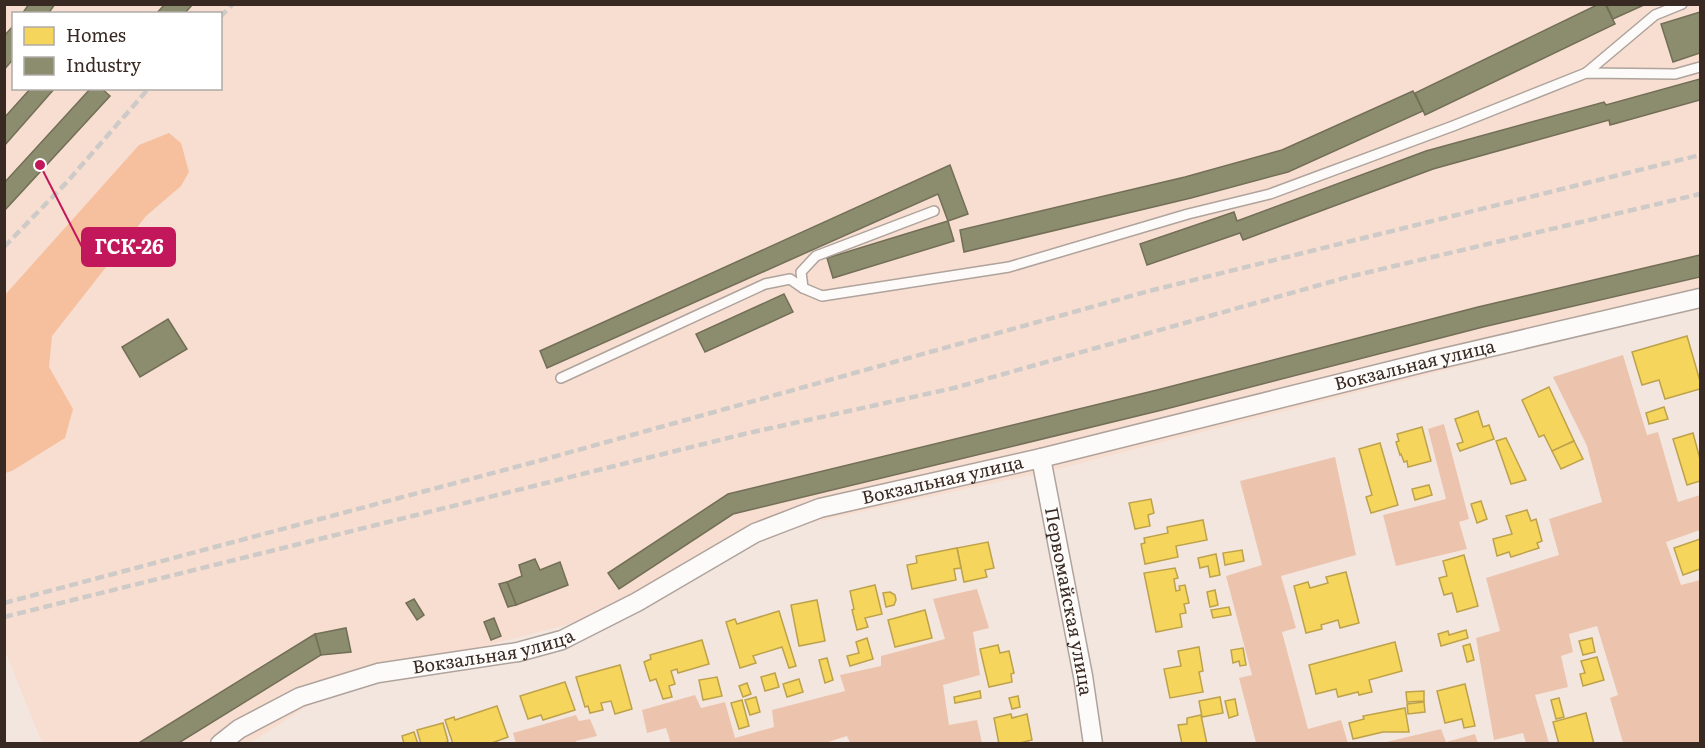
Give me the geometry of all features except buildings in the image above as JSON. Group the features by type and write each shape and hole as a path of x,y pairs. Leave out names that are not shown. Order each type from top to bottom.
{"street":[{"name":"Вокзальная улица","path":"220,744 239,729 300,697 378,673 518,652 562,640 637,602 755,533 820,508 1041,458 1426,362 1701,298"},
{"name":"Первомайская улица","path":"1041,458 1081,665 1093,744"}],"lane":[{"path":"561,378 765,284 790,279 803,288 822,296 1009,267 1188,214 1270,194 1586,74 1654,15 1682,4"},
{"path":"1586,74 1675,75 1701,67"},
{"path":"803,288 801,272 816,256 934,211"}],"shaded area":[{"path":"8,4 1700,5 1700,305 1058,469 755,535 616,612 374,675 336,688 250,743 42,743 5,651 4,9"},
{"path":"169,133 181,143 189,172 181,186 146,216 52,336 49,367 73,409 65,438 5,473 5,295 139,145"},
{"path":"1623,355 1647,435 1658,432 1678,502 1700,495 1700,530 1666,542 1681,585 1700,580 1700,743 1623,743 1610,698 1618,695 1597,626 1569,634 1573,652 1561,656 1568,687 1535,695 1549,743 1526,743 1523,733 1494,740 1476,638 1500,631 1486,578 1559,555 1549,519 1602,502 1587,446 1553,377"},
{"path":"1444,424 1469,519 1459,522 1467,549 1396,566 1383,515 1446,499 1428,429"},
{"path":"1335,457 1356,555 1281,576 1296,628 1282,632 1308,729 1341,720 1348,743 1256,743 1239,678 1252,675 1226,576 1262,565 1240,481"},
{"path":"977,589 989,628 973,632 980,675 943,685 949,725 977,720 982,743 850,743 847,736 822,744 671,744 666,728 647,733 642,710 695,695 701,708 725,702 735,738 774,727 772,710 845,691 840,675 881,666 881,656 945,639 933,599"},
{"path":"576,715 579,721 590,719 597,736 576,741 577,743 516,743 513,733"},
{"path":"1441,729 1446,742 1475,734 1478,743 1382,743"}],"railway":[{"path":"222,15 233,4"},
{"path":"4,247 67,182 147,90"},
{"path":"4,603 542,460 1149,291 1700,155"},
{"path":"4,617 744,434 954,388 1348,277 1700,194"}],"place":[{"name":"ГСК-26","path":"40,165"}]}
